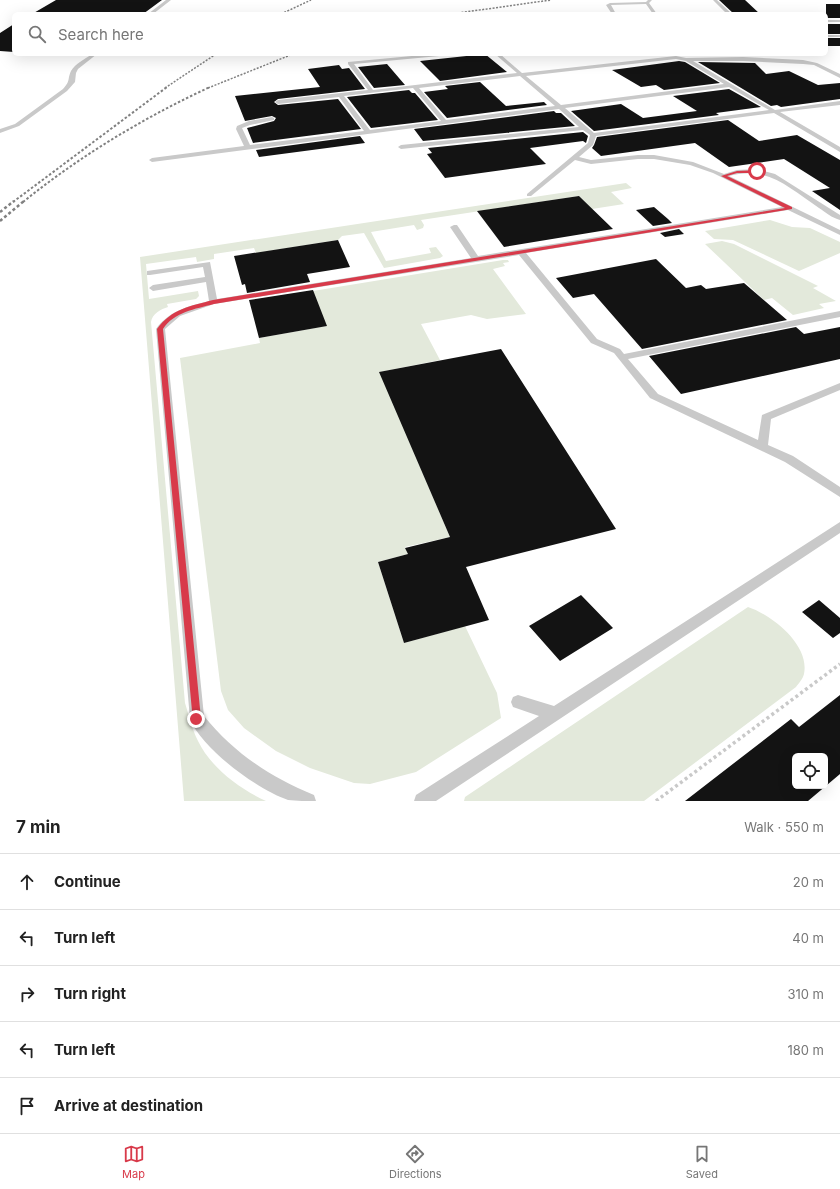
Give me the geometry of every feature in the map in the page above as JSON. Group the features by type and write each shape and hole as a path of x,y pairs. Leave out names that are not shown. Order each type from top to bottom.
{"lane":[{"path":"153,12 169,0"},
{"path":"715,0 728,12"},
{"path":"612,12 608,6 610,4 649,2 654,12"},
{"path":"828,21 840,21"},
{"path":"828,36 840,36"},
{"path":"0,131 17,125 65,90 72,82 73,72 76,68 92,56"},
{"path":"372,92 350,64 430,56"},
{"path":"499,56 593,135 840,103"},
{"path":"278,102 676,57 686,60 840,150"},
{"path":"686,60 743,59 803,62 815,64 840,76"},
{"path":"152,160 729,85"},
{"path":"415,87 445,122"},
{"path":"341,96 368,132"},
{"path":"248,147 239,127 250,123 272,119"},
{"path":"401,147 584,128"},
{"path":"529,195 591,144 593,135"},
{"path":"574,158 591,162 638,156 667,158 691,163 723,176 840,232"},
{"path":"723,176 737,172 757,171 773,175 840,218"},
{"path":"308,801 278,788 250,772 223,749 196,719 160,329 166,320 183,310 213,302 790,208"},
{"path":"454,228 476,259"},
{"path":"520,251 594,341 617,351 654,396 789,459 840,493"},
{"path":"150,273 207,264 213,302"},
{"path":"153,288 210,279"},
{"path":"622,357 840,314"},
{"path":"763,446 766,417 840,386"},
{"path":"422,801 840,527"},
{"path":"518,702 556,714"}],"path":[{"path":"656,801 840,664"}],"shaded area":[{"path":"626,183 632,188 611,192 624,204 592,209 579,196 421,220 424,225 423,228 417,230 414,225 371,232 386,261 431,253 429,248 436,247 443,256 440,258 384,268 364,233 342,236 338,240 256,253 254,248 214,254 214,259 197,262 196,257 146,264 149,299 198,291 199,296 196,299 167,304 168,307 157,312 151,322 185,703 196,736 210,760 236,784 266,801 184,801 140,257"},
{"path":"770,220 792,227 810,228 840,242 840,253 799,271 733,240 714,239 705,231"},
{"path":"722,241 734,244 818,286 813,288 836,301 819,304 824,308 793,315 772,298 764,300 705,244"},
{"path":"508,260 509,262 503,263 505,266 493,269 526,314 487,319 471,315 421,324 440,360 380,372 450,537 405,547 408,554 378,562 404,643 465,626 497,693 501,718 416,772 370,784 354,783 310,768 276,751 244,728 228,710 221,691 180,358 260,343 259,338 326,326 313,291"},
{"path":"748,607 758,611 778,624 795,642 801,652 804,663 803,678 796,687 644,801 464,801 465,797"}],"building":[{"path":"56,0 162,0 146,12 35,12"},
{"path":"719,0 745,0 758,12 732,12"},
{"path":"826,4 840,4 840,18 828,18 828,12 826,12"},
{"path":"828,24 840,24 840,34 828,34"},
{"path":"12,25 12,52 0,51 0,33"},
{"path":"828,38 840,38 840,46 828,46"},
{"path":"466,56 487,56 507,72 440,81 420,61"},
{"path":"679,61 685,62 720,83 664,90 656,85 641,87 612,70"},
{"path":"698,62 755,63 766,74 789,71 818,85 840,83 840,99 781,107 777,105 771,106"},
{"path":"387,64 405,85 374,88 358,67"},
{"path":"339,65 342,69 349,68 365,89 278,99 274,102 278,105 338,99 361,129 253,143 247,128 274,121 276,118 272,116 245,121 235,96 320,87 308,69"},
{"path":"480,82 506,106 544,102 547,105 447,118 424,92 448,89 445,86"},
{"path":"729,89 761,107 716,113 719,115 594,131 571,111 621,104 643,118 697,111 673,96"},
{"path":"409,90 412,93 415,93 438,120 371,128 347,97"},
{"path":"554,111 556,113 561,113 575,126 423,141 414,129"},
{"path":"728,120 759,141 797,135 840,160 840,210 812,191 830,188 784,159 729,167 695,143 601,156 592,148 597,137"},
{"path":"583,132 588,136 586,143 583,141 530,148 546,164 445,178 427,154 432,153 428,148"},
{"path":"360,136 365,143 259,157 256,150"},
{"path":"579,196 613,229 504,247 477,211"},
{"path":"654,207 672,223 653,226 636,210"},
{"path":"679,229 684,234 665,237 660,233"},
{"path":"338,240 350,267 307,274 310,282 247,293 245,284 242,285 234,256"},
{"path":"656,259 686,288 701,285 706,289 744,283 787,320 642,349 594,294 573,298 556,278"},
{"path":"313,290 327,326 259,338 249,300"},
{"path":"796,327 804,334 840,327 840,359 681,394 649,356"},
{"path":"501,349 616,529 466,567 489,620 404,643 378,562 408,554 405,548 450,537 379,372"},
{"path":"581,595 613,628 560,661 529,626"},
{"path":"819,600 840,618 840,633 833,638 802,612"},
{"path":"840,695 840,774 828,784 828,753 792,753 792,789 822,789 808,801 685,801 791,719 799,727"}],"railway":[{"path":"285,12 311,0"},
{"path":"465,12 551,0"},
{"path":"165,88 213,56"},
{"path":"208,88 288,56"},
{"path":"13,202 167,87"},
{"path":"23,202 67,169 113,139 136,125 210,87"},
{"path":"0,212 14,201"},
{"path":"0,221 24,201"}],"route":[{"path":"196,719 160,329 166,320 183,310 213,302 790,208 723,176 737,172 757,171"}]}
